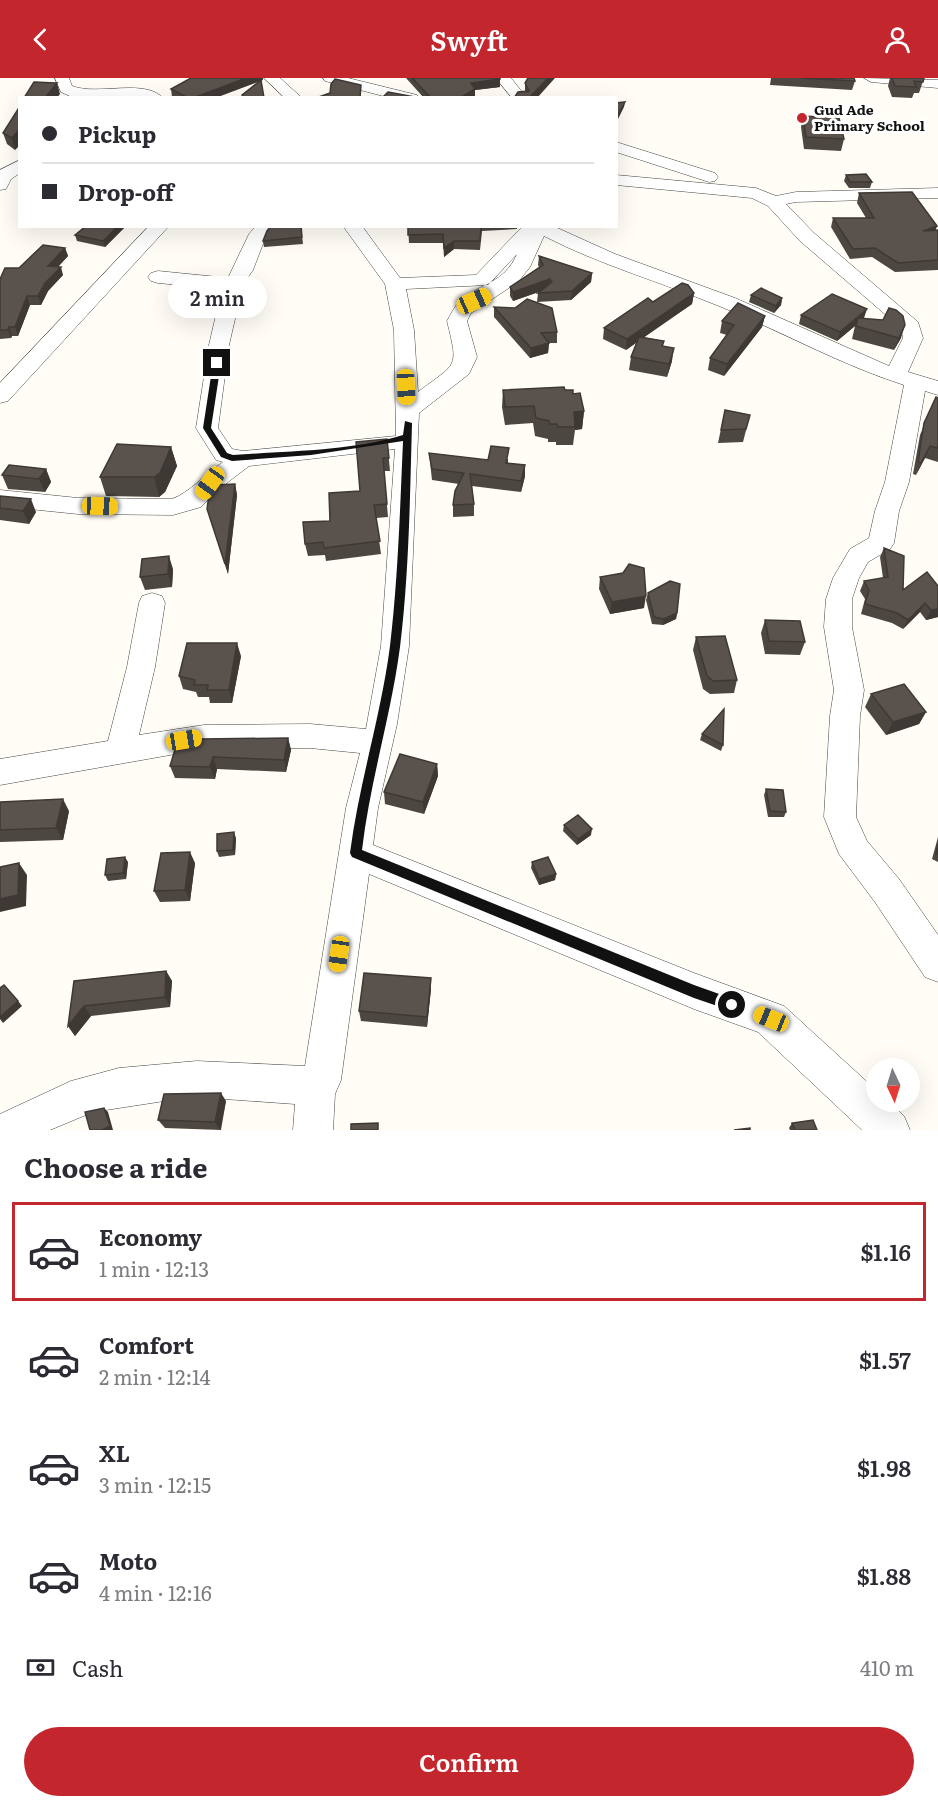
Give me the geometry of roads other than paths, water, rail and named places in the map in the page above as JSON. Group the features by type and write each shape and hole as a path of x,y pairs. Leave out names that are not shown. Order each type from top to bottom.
{"street":[{"path":"62,78 66,88 81,96 145,93 152,96"},
{"path":"271,78 287,95 302,78"},
{"path":"330,78 404,96"},
{"path":"503,78 518,96"},
{"path":"871,78 938,84"},
{"path":"618,148 756,193 774,202 807,237 911,327 916,382 897,482 887,511 881,543 859,556 846,578 839,599 838,627 849,690 845,716 840,818 843,831 852,848 879,880 938,965"},
{"path":"1,178 18,166"},
{"path":"618,180 756,193"},
{"path":"774,202 796,196 938,193"},
{"path":"0,396 158,228"},
{"path":"265,228 258,234 243,270 233,284 219,345 207,428 224,455 243,459 390,442 407,437 404,330 394,284 353,228"},
{"path":"394,284 481,281 524,234 537,228"},
{"path":"9,1130 91,1093 169,1081 218,1079 303,1086 322,1080 362,808 378,740 395,646 407,417 461,369 466,357 458,321 465,307 496,291 518,272 538,228"},
{"path":"541,228 916,382"},
{"path":"158,277 233,284"},
{"path":"0,498 78,506 172,507 192,501 210,483 243,459"},
{"path":"121,750 141,668 152,603"},
{"path":"0,772 204,737 310,736 375,742 378,740"},
{"path":"356,853 694,991 771,1019 890,1130"},
{"path":"313,1130 316,1083"}],"place":[{"name":"Gud Ade Primary School","path":"802,118"}]}
